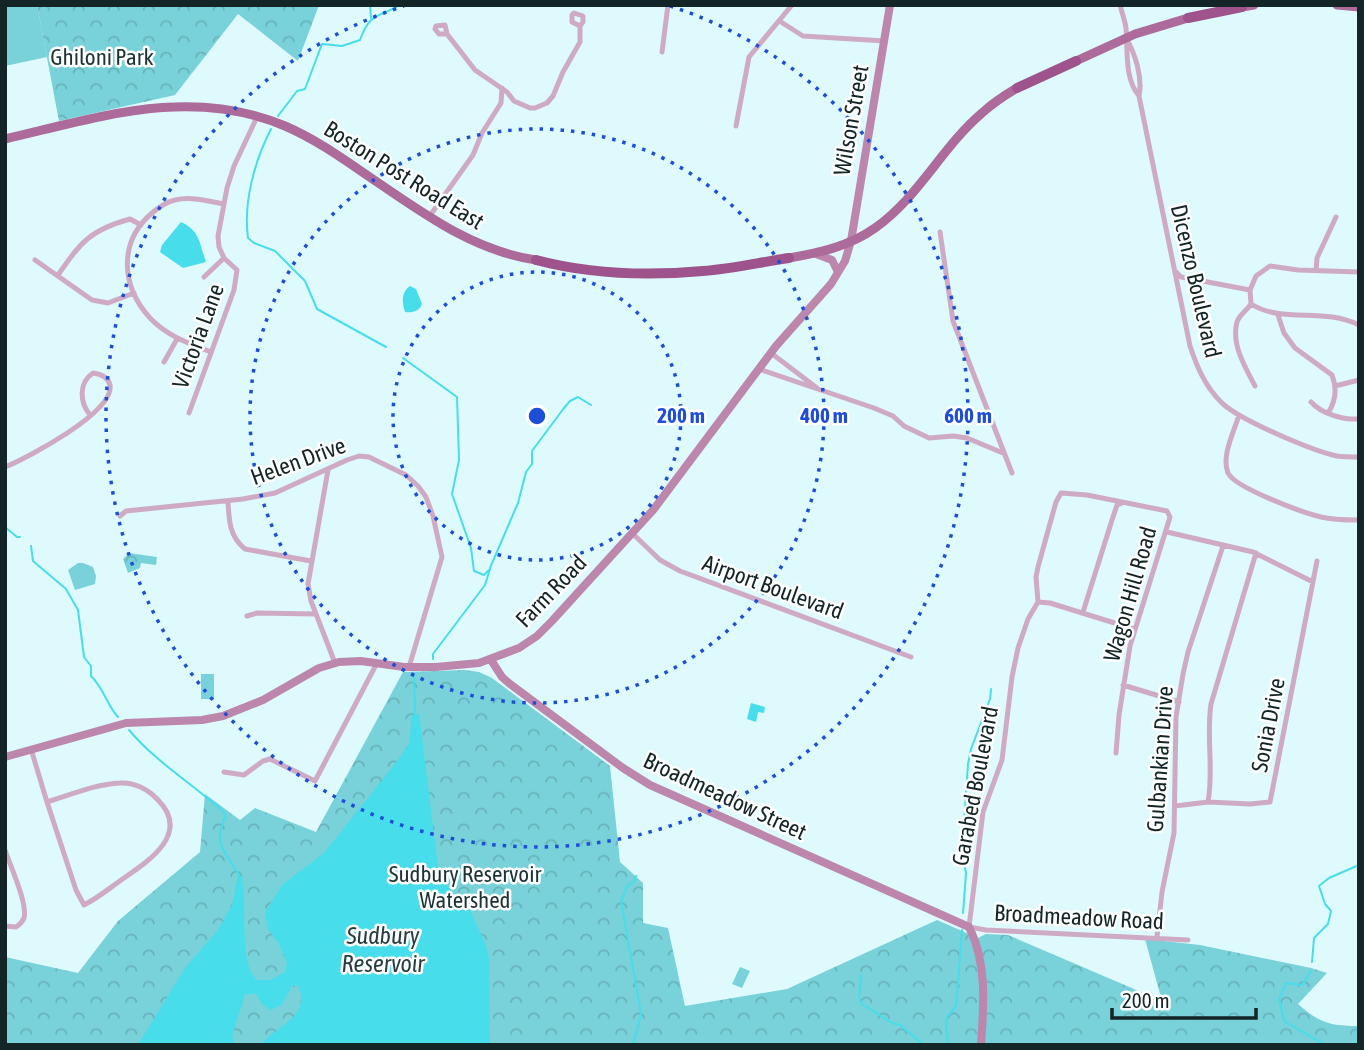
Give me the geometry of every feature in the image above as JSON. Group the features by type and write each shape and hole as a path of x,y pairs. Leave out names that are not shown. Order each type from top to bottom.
{"highway":[{"name":"Boston Post Road East","path":"1188,18 1248,6"},
{"name":"Boston Post Road East","path":"1017,88 1076,61"},
{"name":"Boston Post Road East","path":"536,260 596,270 661,273 704,271 789,258"}],"main road":[{"path":"1337,5 1359,7"},
{"name":"Boston Post Road East","path":"1076,61 1126,38 1188,18"},
{"name":"Boston Post Road East","path":"789,258 816,254 851,241 892,215 981,113 1017,88"},
{"name":"Boston Post Road East","path":"5,139 119,113 171,105 210,107 257,117 288,128 329,150 429,217 481,246 536,260"}],"street":[{"path":"662,52 667,5"},
{"path":"736,126 749,57 756,46 781,22 792,5"},
{"name":"Wilson Street","path":"851,241 890,5"},
{"name":"Dicenzo Boulevard","path":"1120,5 1126,26 1126,38 1132,47 1141,86 1139,96 1190,346 1197,367 1215,395 1239,415 1320,451 1338,456 1359,457"},
{"path":"781,22 803,36 885,41"},
{"path":"447,34 475,69 502,88 514,101 530,108 547,103 580,42 580,26"},
{"path":"429,217 473,155 482,133 501,103 502,88"},
{"path":"501,103 514,101"},
{"name":"Victoria Lane","path":"189,413 237,276 237,270 224,258 218,236 223,204 234,166 257,117"},
{"path":"211,352 177,339 149,317 134,293 127,260 133,234 163,204 175,200 200,200 223,204"},
{"path":"1316,271 1317,258 1336,217"},
{"path":"58,275 81,244 98,230 131,219 141,225"},
{"path":"940,232 953,321 1012,473"},
{"name":"Farm Road","path":"5,757 126,723 202,720 223,716 253,705 309,673 335,663 350,660 409,667 436,667 491,660 519,649 537,636 632,533 680,476 771,353 827,289 845,261 851,241"},
{"path":"816,254 832,260 838,272"},
{"path":"204,277 224,258"},
{"path":"35,260 75,289 99,302 117,301 134,293"},
{"path":"1255,386 1237,346 1237,320 1251,304 1250,290 1256,276 1270,266 1359,272"},
{"path":"1175,271 1181,277 1250,290"},
{"path":"1251,304 1278,315 1317,314 1359,325"},
{"path":"1278,315 1288,339 1304,356 1328,371 1335,386 1335,400 1328,413"},
{"path":"164,362 177,339"},
{"path":"771,353 819,390"},
{"path":"759,369 893,416 905,426 929,438 957,437 982,443 1003,453"},
{"path":"5,467 61,438 90,415 109,395 110,386 106,378 93,373 83,387 83,408 90,415"},
{"path":"1335,386 1359,380"},
{"path":"1311,402 1328,413 1359,419"},
{"path":"1239,415 1226,460 1228,474 1237,484 1310,514 1332,519 1359,520"},
{"name":"Helen Drive","path":"120,516 126,511 275,493 359,456 369,457 405,475 426,497 442,557 409,667"},
{"path":"328,469 308,584 316,614 335,663"},
{"name":"Wagon Hill Road","path":"1061,493 1087,495 1167,511 1170,517 1134,629 1123,685 1116,753"},
{"name":"Garabed Boulevard","path":"969,927 983,812 1002,760 1018,648 1028,619 1038,602 1038,567 1056,502 1061,493"},
{"path":"228,500 232,534 237,543 245,548 311,561"},
{"path":"1083,612 1117,505 1122,503"},
{"path":"1167,532 1256,553 1313,582"},
{"name":"Airport Boulevard","path":"632,533 660,559 680,571 911,657"},
{"name":"Gulbankian Drive","path":"1157,937 1162,892 1174,833 1178,702 1188,652 1223,545"},
{"path":"1208,802 1211,784 1211,704 1256,553"},
{"name":"Sonia Drive","path":"1175,806 1208,802 1270,802 1317,561"},
{"path":"1038,602 1083,612 1134,629"},
{"path":"247,616 257,613 316,614"},
{"name":"Broadmeadow Street","path":"491,660 510,684 650,785 969,927"},
{"path":"224,772 244,775 270,759 314,780 377,663"},
{"path":"1123,685 1178,702"},
{"path":"31,749 47,802 76,890 84,905 142,866 158,853 166,842 169,821 166,810 159,800 134,784 108,785 47,802"},
{"path":"5,850 24,905 25,916 16,926 5,926"},
{"path":"969,927 981,962 981,1045"},
{"name":"Broadmeadow Road","path":"969,927 1188,940"}],"green space":[{"path":"5,5 37,5 47,57 5,66"},
{"name":"Ghiloni Park","path":"37,5 319,5 298,61 238,14 175,95 59,121"},
{"path":"129,553 157,557 156,565 141,563 140,568 128,573 123,559"},
{"path":"78,563 93,567 96,576 95,584 75,590 68,570"},
{"name":"Sudbury Reservoir Watershed","path":"465,670 492,678 610,766 620,862 643,883 643,923 668,928 685,1006 787,989 937,920 978,938 986,934 1008,935 1162,1001 1145,939 1200,945 1311,968 1327,973 1298,1004 1326,1022 1359,1026 1359,1045 5,1045 5,957 78,973 118,921 200,852 205,794 240,820 255,808 316,832 403,672"},
{"path":"201,674 214,674 214,699 201,699"},
{"path":"740,967 750,971 742,988 732,984"}],"water":[{"path":"181,222 195,233 206,262 183,268 160,252 162,245"},
{"path":"410,286 416,289 422,304 415,311 405,312 403,298"},
{"path":"751,703 765,707 764,713 758,712 756,722 747,719"},
{"name":"Sudbury Reservoir","path":"419,714 438,867 442,879 460,902 470,908 488,955 490,1045 261,1045 297,1013 301,996 298,985 292,986 281,1005 271,1010 262,1004 256,994 245,994 232,1036 234,1045 138,1045 185,968 218,930 232,905 238,876 241,875 243,886 245,946 251,972 257,980 270,980 285,972 287,963 279,944 268,929 265,913 282,885 324,853 395,764 409,744 412,715"}],"waterway":[{"path":"370,5 371,18"},
{"path":"278,116 297,91 305,89 322,44 342,46 360,40 371,20 400,5"},
{"path":"271,129 260,154 249,196 248,238 275,251 305,281 317,309 386,347"},
{"path":"403,358 457,397 459,460 452,494 471,548 474,571 484,575 490,569 485,585 433,654 433,659"},
{"path":"490,568 518,503 526,472 532,464 532,451 570,401 578,397 591,405"},
{"path":"5,527 20,537"},
{"path":"31,546 33,561 66,589 78,610 84,657 91,666 91,676 118,717"},
{"path":"414,675 415,715"},
{"path":"963,913 966,873 962,852 968,764 991,689"},
{"path":"129,730 154,756 226,815 220,841 239,875"},
{"path":"1312,962 1314,938 1328,924 1331,911 1325,904 1319,886 1329,878 1359,865"},
{"path":"633,1045 641,1014 621,901 636,876"},
{"path":"948,1045 946,1023 947,1017 956,1006 962,930"},
{"path":"1311,971 1302,985 1286,983 1279,999 1284,1021 1325,1045"},
{"path":"861,975 859,998 862,1004 892,1023 900,1025 924,1045"}]}
